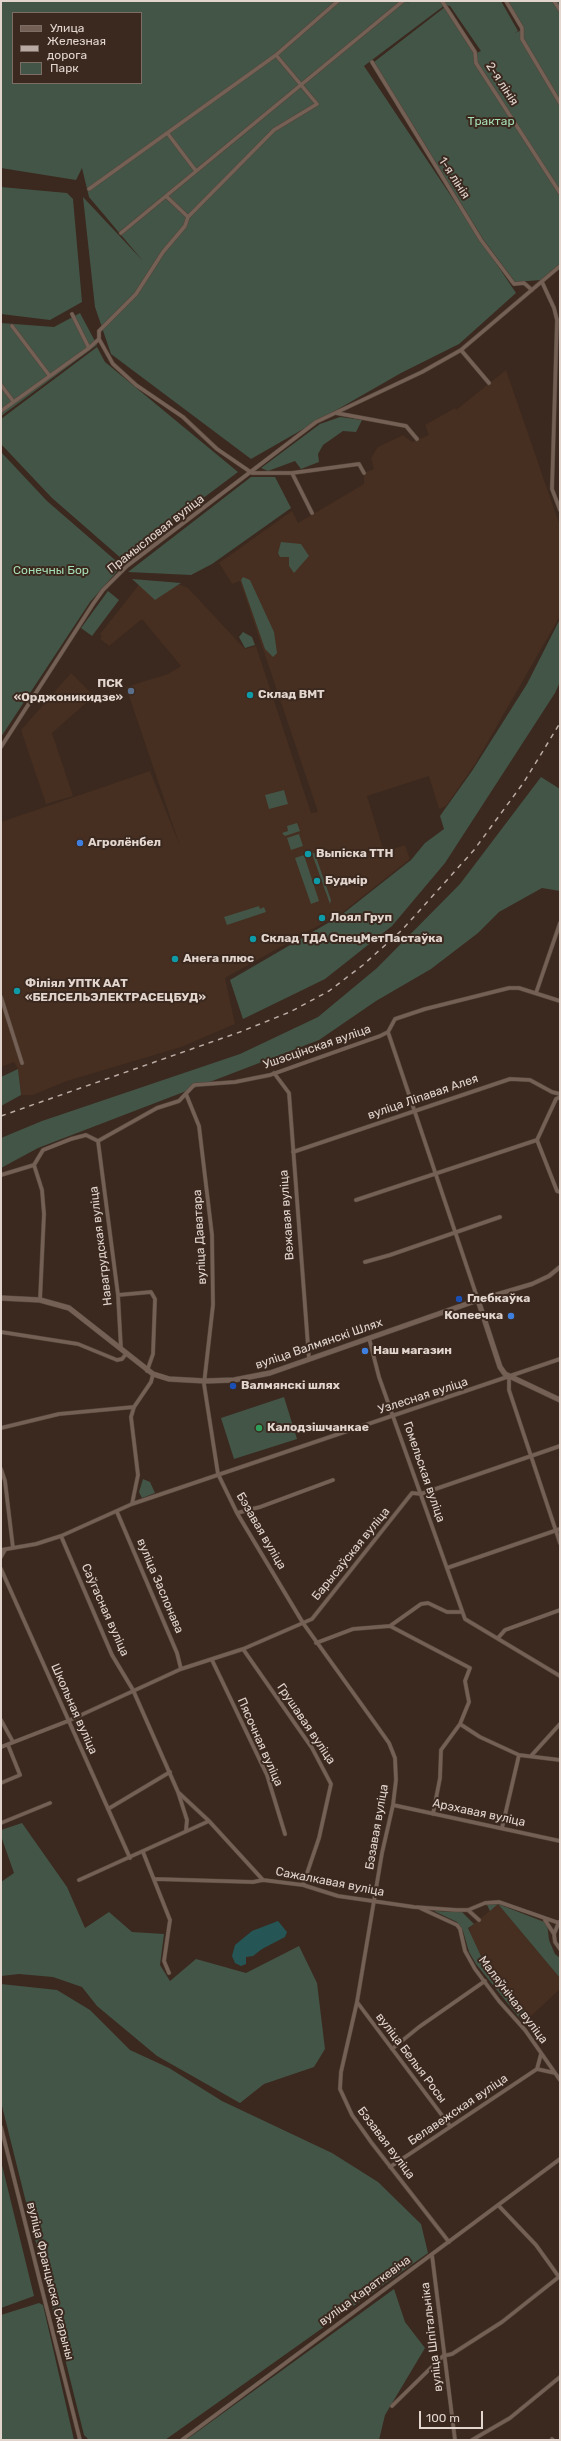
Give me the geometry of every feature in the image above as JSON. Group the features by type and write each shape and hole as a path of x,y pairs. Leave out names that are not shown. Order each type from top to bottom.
{"main road":[{"name":"вуліца Валмянскі Шлях","path":"1,1298 40,1300 69,1308 153,1374 173,1379 205,1381 245,1379 270,1373 478,1300"},
{"path":"478,1300 500,1366 508,1378 560,1400"}],"street":[{"path":"90,189 276,55 338,1"},
{"path":"121,233 403,1"},
{"name":"2-я лінія","path":"442,1 446,4 475,52 476,63 560,193"},
{"path":"506,1 522,28 522,40 560,103"},
{"path":"554,1 560,10"},
{"path":"276,55 317,104 274,130 188,217 185,226 163,252 136,294 99,331 99,339 113,364 136,385 183,417 217,449 252,473 292,473 359,464 364,473"},
{"name":"1-я лінія","path":"372,62 481,240 514,284 524,283 532,290"},
{"path":"168,134 196,170"},
{"path":"166,196 188,217"},
{"name":"Прамысловая вуліца","path":"1,747 103,590 127,566 252,473 295,437 335,412 422,372 461,350 560,266"},
{"path":"542,282 554,308 557,320 552,489 560,510"},
{"path":"72,314 89,348"},
{"path":"12,326 49,375"},
{"path":"1,411 49,375 89,348 99,339"},
{"path":"461,350 490,383"},
{"path":"1,385 13,401"},
{"path":"335,412 406,426 417,439"},
{"path":"292,473 312,513"},
{"path":"536,993 560,923"},
{"name":"Ушэсцінская вуліца","path":"98,1141 157,1108 179,1101 191,1086 199,1084 235,1082 274,1073 354,1046 388,1032 395,1019 452,1001 509,988 536,993 560,1002"},
{"path":"1,997 22,1063"},
{"path":"388,1032 416,1111 478,1300"},
{"name":"Вежавая вуліца","path":"274,1073 289,1093 309,1360"},
{"name":"вуліца Ліпавая Алея","path":"293,1152 515,1078 530,1080 560,1095"},
{"name":"вуліца Даватара","path":"186,1094 199,1126 212,1235 213,1304 205,1381"},
{"path":"560,1095 556,1099 537,1140 557,1191 560,1192"},
{"path":"1,1175 34,1165 43,1150 70,1139 86,1135 98,1141"},
{"path":"356,1200 435,1172 537,1140"},
{"name":"Навагрудская вуліца","path":"98,1141 118,1295 121,1349"},
{"path":"34,1165 42,1190 44,1214 40,1300"},
{"path":"364,1262 456,1233 500,1217"},
{"name":"вуліца Валмянскі Шлях","path":"478,1300 532,1284 549,1276 560,1267"},
{"path":"118,1295 151,1292 154,1299 153,1354 148,1371"},
{"path":"1,1332 78,1344 117,1360 122,1359 126,1354"},
{"name":"Гомельская вуліца","path":"369,1338 379,1377 394,1416 461,1612"},
{"name":"Узлесная вуліца","path":"132,1504 508,1378 560,1359"},
{"path":"1,1557 3,1550 36,1544 61,1536 132,1504 138,1476 132,1429 134,1407 151,1382 153,1374"},
{"path":"508,1378 509,1390 558,1530 560,1543"},
{"name":"Бэзавая вуліца","path":"205,1381 215,1463 218,1474 237,1513 303,1624 389,1743 396,1769 393,1805 357,2002 341,2072 340,2090 352,2115 390,2167 449,2242"},
{"path":"1,1428 59,1414 134,1407"},
{"path":"412,1493 421,1494 490,1472 531,1455 560,1446"},
{"path":"1,1469 13,1548"},
{"path":"237,1513 260,1507 334,1480"},
{"name":"Барысаўская вуліца","path":"303,1624 312,1619 418,1485"},
{"name":"вуліца Заслонава","path":"117,1512 177,1652 181,1669"},
{"path":"447,1568 558,1530"},
{"name":"Саўгасная вуліца","path":"61,1536 112,1655 133,1690 170,1772 187,1820 186,1830"},
{"name":"Школьная вуліца","path":"1,1569 130,1858"},
{"path":"316,1643 353,1629 390,1626 422,1604 428,1603 447,1612 461,1612 469,1623 498,1638 560,1676"},
{"path":"498,1638 505,1630 560,1610"},
{"path":"1,1747 68,1721 181,1669 243,1649 303,1624"},
{"path":"390,1626 470,1668 465,1681 469,1702 460,1724 441,1750 440,1778 433,1814"},
{"name":"Грушавая вуліца","path":"243,1649 312,1748 331,1784 319,1838 303,1885"},
{"name":"Пясочная вуліца","path":"212,1660 266,1775 285,1834"},
{"path":"1,1720 13,1742"},
{"path":"460,1724 480,1737 519,1755 560,1760"},
{"path":"531,1756 560,1724"},
{"path":"1,1783 20,1775 8,1745"},
{"path":"502,1828 519,1755"},
{"path":"108,1809 170,1772"},
{"path":"178,1792 209,1821 263,1880"},
{"path":"1,1823 50,1803"},
{"name":"Арэхавая вуліца","path":"393,1805 560,1841"},
{"path":"79,1880 143,1852 186,1830 209,1821"},
{"path":"143,1852 170,1920 164,1961 169,1973"},
{"name":"Сажалкавая вуліца","path":"155,1879 253,1882 263,1880 303,1885 338,1896 417,1907 468,1910 485,1902 499,1902 545,1919 559,1922"},
{"name":"Маляўнічая вуліца","path":"417,1907 457,1925 460,1929 465,1951 485,1981 525,2030 560,2080"},
{"path":"468,1910 479,1920"},
{"path":"545,1919 554,1934 555,1942 560,1949"},
{"path":"554,1934 559,1922"},
{"path":"392,2049 419,2027 485,1981"},
{"name":"вуліца Белыя Росы","path":"357,2002 450,2126"},
{"path":"541,2054 537,2069 555,2073"},
{"name":"Белавежская вуліца","path":"390,2167 537,2069"},
{"name":"вуліца Францыска Скарыны","path":"1,2127 80,2440"},
{"name":"вуліца Караткевіча","path":"182,2440 306,2346 432,2255 560,2159"},
{"path":"392,2406 443,2356 452,2354 502,2322 560,2277 536,2245 498,2205"},
{"name":"вуліца Шпітальніка","path":"432,2255 443,2334 443,2356 455,2440"},
{"path":"472,2440 510,2418 560,2377"}],"shaded area":[{"path":"506,370 560,526 560,616 475,764 446,806 439,809 429,776 367,796 384,852 405,845 410,859 343,912 225,978 235,1024 181,1047 67,1081 33,1095 21,1095 18,1069 14,1062 1,1067 1,822 150,771 180,846 126,687 168,674 181,666 142,619 109,646 100,639 102,636 100,634 141,582 176,583 188,588 245,649 256,646 311,813 318,812 240,581 232,584 219,563 292,511 298,523 364,484 364,473 374,469 371,458 378,447 403,435 412,442 429,435 425,425 455,408 456,410"},
{"path":"71,673 94,696 52,733 73,796 46,804 21,730"},
{"path":"498,1904 560,1978 560,1989 527,2020 478,1961 469,1928"}],"green space":[{"name":"Трактар","path":"1,1 405,1 410,4 406,1 501,1 518,31 515,33 524,29 508,1 560,1 560,264 541,280 515,282 483,239 374,62 445,7 474,54 481,51 450,6 445,5 364,66 516,293 459,344 401,373 251,459 111,354 95,307 83,197 143,261 89,197 82,168 76,180 1,168"},
{"path":"1,187 67,193 73,199 82,302 50,320 1,314"},
{"path":"80,313 97,345 1,416 1,323 54,327"},
{"path":"97,347 105,362 238,472 122,559 52,498 1,444 1,419"},
{"path":"340,417 362,420 356,432 343,431 323,445 318,454 319,462 301,469 295,461 268,471 261,468 320,424"},
{"name":"Сонечны Бор","path":"1,452 47,501 122,566 90,602 1,737"},
{"path":"251,477 275,477 291,508 212,564 191,575 128,572"},
{"path":"281,542 301,544 309,556 294,573 289,566 289,557 280,557 278,553"},
{"path":"243,577 250,580 274,632 277,653 273,657 265,649 241,580"},
{"path":"132,579 181,583 155,600"},
{"path":"108,591 119,600 92,636 81,628"},
{"path":"560,619 560,682 555,693 445,863 392,926 325,979 243,1019 230,980 340,916 411,860 425,843 444,829 440,816 472,771 527,684"},
{"path":"243,632 252,637 255,645 245,648 239,637"},
{"path":"541,777 560,789 560,891 542,888 499,912 478,933 431,969 376,1001 319,1040 38,1148 1,1168 1,1138 42,1121 240,1054 318,1017 377,968 460,884"},
{"path":"284,790 288,804 269,809 265,795"},
{"path":"297,823 300,831 285,836 282,833 288,831 287,826"},
{"path":"299,834 303,846 291,850 287,838"},
{"path":"311,851 315,854 331,900 330,904"},
{"path":"304,855 319,901 311,904 295,858"},
{"path":"259,906 260,909 264,907 266,912 227,925 224,917"},
{"path":"18,1069 21,1095 1,1106 1,1077"},
{"name":"Калодзішчанкае","path":"284,1397 297,1439 234,1459 221,1418"},
{"path":"143,1479 150,1482 155,1493 142,1498 139,1492"},
{"path":"22,1823 67,1887 85,1928 109,1912 132,1932 164,1934 160,1965 170,1981 196,1959 246,1973 299,1946 317,1983 325,2049 314,2067 264,2084 240,2103 157,2056 97,2006 82,1987 53,1977 19,1974 1,1976 1,1882 14,1873 1,1836 1,1830"},
{"path":"498,1904 490,1911 487,1905"},
{"path":"498,1904 547,1923 549,1940 555,1954 560,1958 560,1978"},
{"path":"434,1911 462,1912 474,1924 468,1928 485,1965 528,2015 521,2020 476,1964 469,1952 463,1931 457,1922"},
{"path":"1,1984 57,1990 90,2010 130,2050 169,2068 222,2101 332,2153 378,2182 421,2224 428,2253 165,2440 89,2440 84,2435 1,2102"},
{"path":"1,2161 34,2296 1,2308"},
{"path":"394,2289 405,2322 425,2348 385,2415 379,2440 186,2440"},
{"path":"39,2303 43,2305 74,2440 1,2440 1,2315"}],"water":[{"path":"278,1921 287,1932 285,1937 262,1949 253,1956 246,1957 246,1964 241,1966 235,1963 232,1956 235,1945 252,1931"}],"railway":[{"path":"1,1116 240,1032 290,1012 329,991 363,965 402,930 474,850 524,782 560,723"}],"place":[{"name":"ПСК «Орджоникидзе»","path":"131,691"},
{"name":"Склад BMT","path":"250,695"},
{"name":"Агролёнбел","path":"80,843"},
{"name":"Выпіска ТТН","path":"308,854"},
{"name":"Будмір","path":"317,881"},
{"name":"Лоял Груп","path":"322,918"},
{"name":"Склад ТДА СпецМетПастаўка","path":"253,939"},
{"name":"Анега плюс","path":"175,959"},
{"name":"Філіял УПТК ААТ «БЕЛСЕЛЬЭЛЕКТРАСЕЦБУД»","path":"17,991"},
{"name":"Глебкаўка","path":"459,1299"},
{"name":"Копеечка","path":"511,1316"},
{"name":"Наш магазин","path":"365,1351"},
{"name":"Валмянскі шлях","path":"233,1386"},
{"name":"Калодзішчанкае","path":"259,1428"}]}
